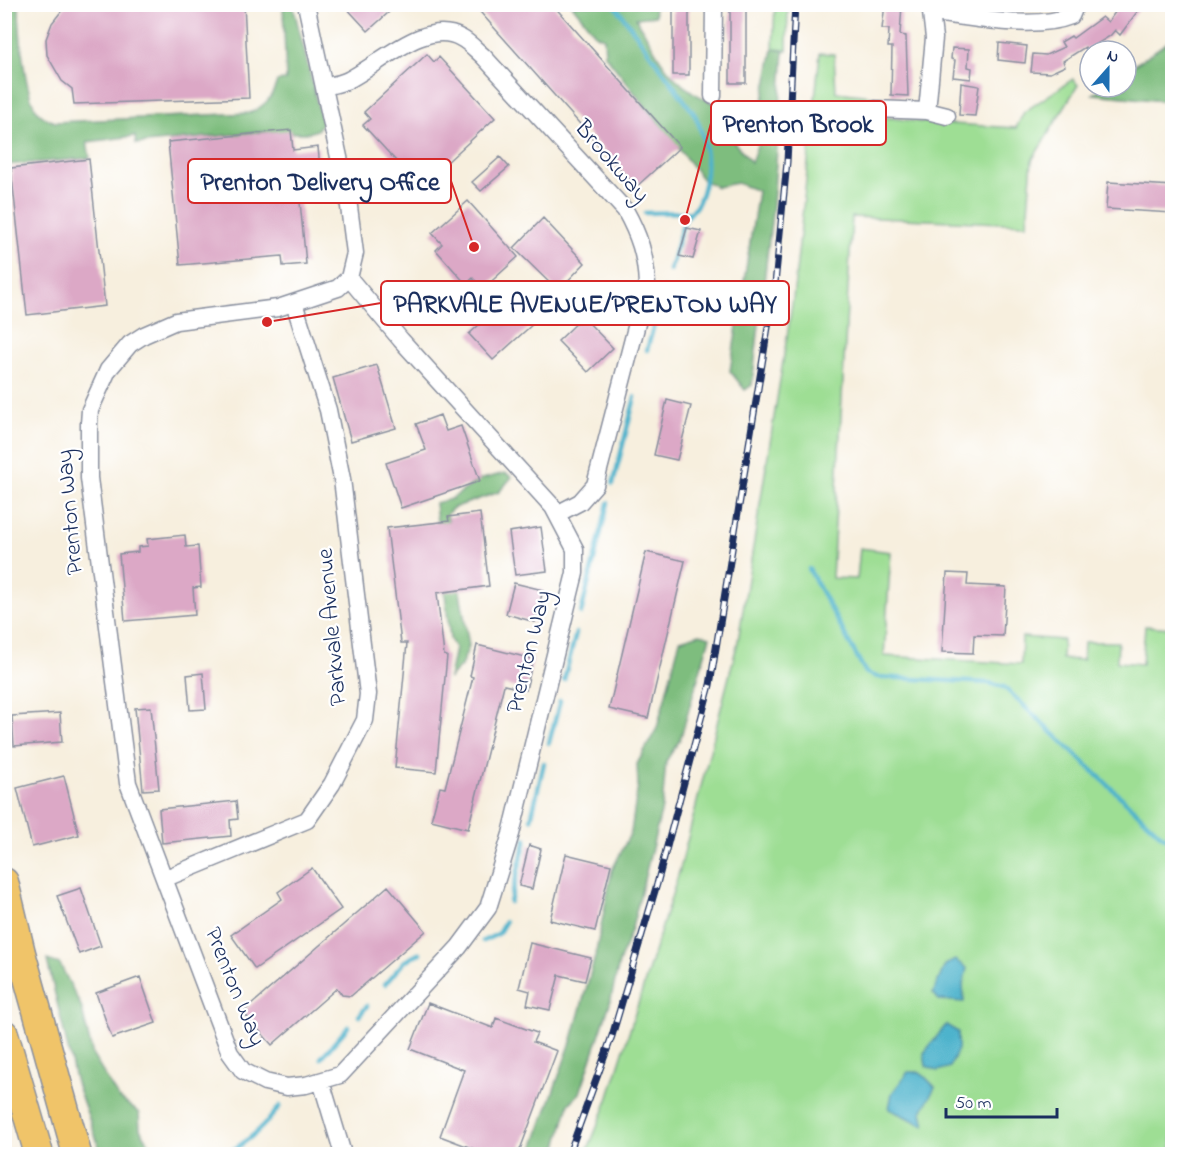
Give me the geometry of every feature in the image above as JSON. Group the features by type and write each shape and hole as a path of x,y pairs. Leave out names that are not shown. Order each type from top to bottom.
{"highway":[{"path":"4,882 21,953 77,1155"},
{"path":"4,1034 39,1155"}],"street":[{"path":"306,4 348,199 354,240 354,266 350,278"},
{"path":"713,96 714,4"},
{"path":"927,111 934,38 931,9 1049,21 1071,16 1076,4"},
{"name":"Brookway","path":"324,87 346,81 406,43 430,35 447,34 461,38 483,56 625,210 638,234 646,262 647,285 595,485 580,502 557,514"},
{"path":"874,109 927,111 947,116"},
{"name":"Prenton Way","path":"350,278 401,340 529,479 557,514 574,549 575,573 511,834 488,908 459,947 340,1075 286,1087 266,1082 243,1071 230,1053 166,878 128,783 118,723 89,478 90,410 97,390 117,357 130,344 159,326 176,321 278,308 294,303 338,288 350,278"},
{"name":"Parkvale Avenue","path":"166,878 307,820 332,784 365,720 368,694 342,479 328,410 294,303"},
{"path":"321,1081 343,1155"}],"green space":[{"path":"5,5 19,5 28,88 36,109 40,114 55,122 250,113 268,100 277,81 286,80 283,5 293,5 322,123 317,130 308,133 258,132 136,144 135,136 87,142 90,158 5,165"},
{"path":"572,5 654,5 655,16 636,18 660,59 677,80 688,89 718,105 722,121 712,132 733,141 751,162 757,146 758,126 773,49 784,51 773,205 752,385 745,390 730,371 758,191 737,183 717,187 703,180 605,55 604,38 596,35"},
{"path":"775,5 788,5 787,50 773,49"},
{"path":"1172,39 1172,102 1138,99 1138,63"},
{"path":"820,53 834,54 836,92 871,96 870,115 921,122 1016,128 1024,112 1073,79 1078,85 1032,160 1027,224 852,217 832,578 857,579 860,548 891,552 884,656 1021,664 1022,637 1063,640 1062,659 1083,660 1084,642 1118,642 1117,662 1142,664 1145,626 1172,628 1172,1154 586,1154 608,1100 680,869 738,641 793,299"},
{"path":"505,473 512,477 499,492 453,508 447,514 469,646 461,666 449,678 455,648 450,639 435,503 451,499 479,480"},
{"path":"700,634 710,637 680,740 666,761 662,808 632,928 619,963 610,1003 580,1093 569,1104 555,1154 531,1154 572,1039 595,957 612,870 631,832 638,785 637,764 657,728 680,640"},
{"path":"47,960 60,964 81,1006 93,1056 118,1097 139,1113 140,1129 155,1154 102,1154 76,1083"}],"water":[{"path":"955,960 967,968 963,984 964,1002 939,1000 933,993 945,965"},
{"path":"946,1025 958,1032 958,1049 950,1067 938,1071 926,1066 924,1053"},
{"path":"908,1072 920,1072 935,1087 922,1112 925,1126 889,1109 892,1093"}],"building":[{"path":"67,4 244,4 249,98 74,104 72,89 62,81 47,55 46,39 52,23"},
{"path":"343,4 398,4 368,31"},
{"path":"473,4 552,4 680,147 636,187"},
{"path":"673,4 689,4 689,75 673,75"},
{"path":"730,4 746,4 746,83 730,83"},
{"path":"885,4 902,4 900,35 906,36 908,96 891,95 892,47 888,47 889,29 882,29"},
{"path":"1121,4 1143,4 1120,35 1115,30 1105,39 1078,39 1078,51 1063,61 1065,66 1050,73 1031,72 1033,54 1046,55 1064,47 1061,42 1071,36 1073,38 1102,17 1108,22"},
{"path":"999,43 1027,46 1025,63 998,60"},
{"path":"952,48 969,49 968,67 972,68 971,79 953,77 955,60 951,59"},
{"path":"427,54 434,62 439,57 495,118 420,187 363,125 370,119 364,112"},
{"path":"961,83 979,86 975,116 959,115"},
{"path":"291,130 293,150 318,147 323,200 300,202 306,264 283,266 282,256 180,265 168,142"},
{"path":"500,157 509,167 481,191 472,182"},
{"path":"89,159 105,306 27,315 11,168"},
{"path":"1108,182 1173,186 1173,213 1106,209"},
{"path":"468,201 518,257 483,289 473,278 466,284 436,250 442,244 432,233"},
{"path":"543,218 585,263 558,291 514,248"},
{"path":"687,228 701,231 693,259 679,256"},
{"path":"510,297 534,323 493,360 469,334"},
{"path":"583,317 613,348 588,372 558,341"},
{"path":"377,365 396,428 351,441 333,378"},
{"path":"667,400 691,406 677,460 654,455"},
{"path":"440,415 446,431 461,426 480,481 401,508 386,463 426,450 416,424"},
{"path":"480,513 489,586 437,593 444,655 447,656 436,772 395,768 407,643 401,643 387,528 449,521 448,517"},
{"path":"541,527 547,571 515,575 509,532"},
{"path":"185,535 186,547 198,546 201,587 193,588 195,615 125,621 119,554 138,552 138,547 148,546 147,539"},
{"path":"646,552 685,561 648,718 609,709"},
{"path":"947,573 968,574 967,585 1006,587 1003,636 974,635 973,653 942,652"},
{"path":"514,583 543,590 535,622 506,614"},
{"path":"477,645 533,659 526,690 504,685 468,829 431,820 440,787 445,788 473,677 470,676"},
{"path":"203,673 206,709 190,710 187,675"},
{"path":"151,707 159,789 143,790 135,708"},
{"path":"60,713 62,742 14,746 12,716"},
{"path":"64,776 79,835 32,847 17,788"},
{"path":"236,801 238,819 230,820 231,836 162,843 159,809"},
{"path":"529,845 541,849 532,889 519,886"},
{"path":"566,854 611,865 595,931 550,920"},
{"path":"312,868 341,909 255,969 231,935 282,899 278,892"},
{"path":"388,886 426,931 351,996 342,995 337,988 272,1045 243,1012"},
{"path":"81,888 101,946 79,954 57,896"},
{"path":"530,943 591,958 585,981 559,975 550,1010 527,1005 530,991 519,988"},
{"path":"140,977 156,1023 112,1038 96,993"},
{"path":"428,1003 493,1028 496,1018 537,1033 533,1042 557,1051 518,1155 490,1155 440,1136 464,1070 410,1049"}],"waterway":[{"path":"614,4 695,115 705,146 706,168 703,190 698,204 687,218 678,238 670,270"},
{"path":"645,213 691,212"},
{"path":"647,350 664,289"},
{"path":"613,484 635,397"},
{"path":"581,613 608,503"},
{"path":"809,569 866,673 877,677 989,683 1004,687 1160,834 1172,842"},
{"path":"564,680 576,633"},
{"path":"549,743 560,701"},
{"path":"531,819 544,763"},
{"path":"510,902 526,839"},
{"path":"483,941 498,934 505,922"},
{"path":"385,984 405,961 420,953"},
{"path":"359,1016 367,1006"},
{"path":"321,1058 348,1027"},
{"path":"226,1154 256,1133 280,1106"}],"railway":[{"path":"569,1154 612,1036 657,884 710,685 775,284 787,162 795,4"}],"place":[{"name":"Prenton Brook","path":"685,220"},
{"name":"Prenton Delivery Office","path":"474,247"},
{"name":"PARKVALE AVENUE/PRENTON WAY","path":"267,322"}]}
